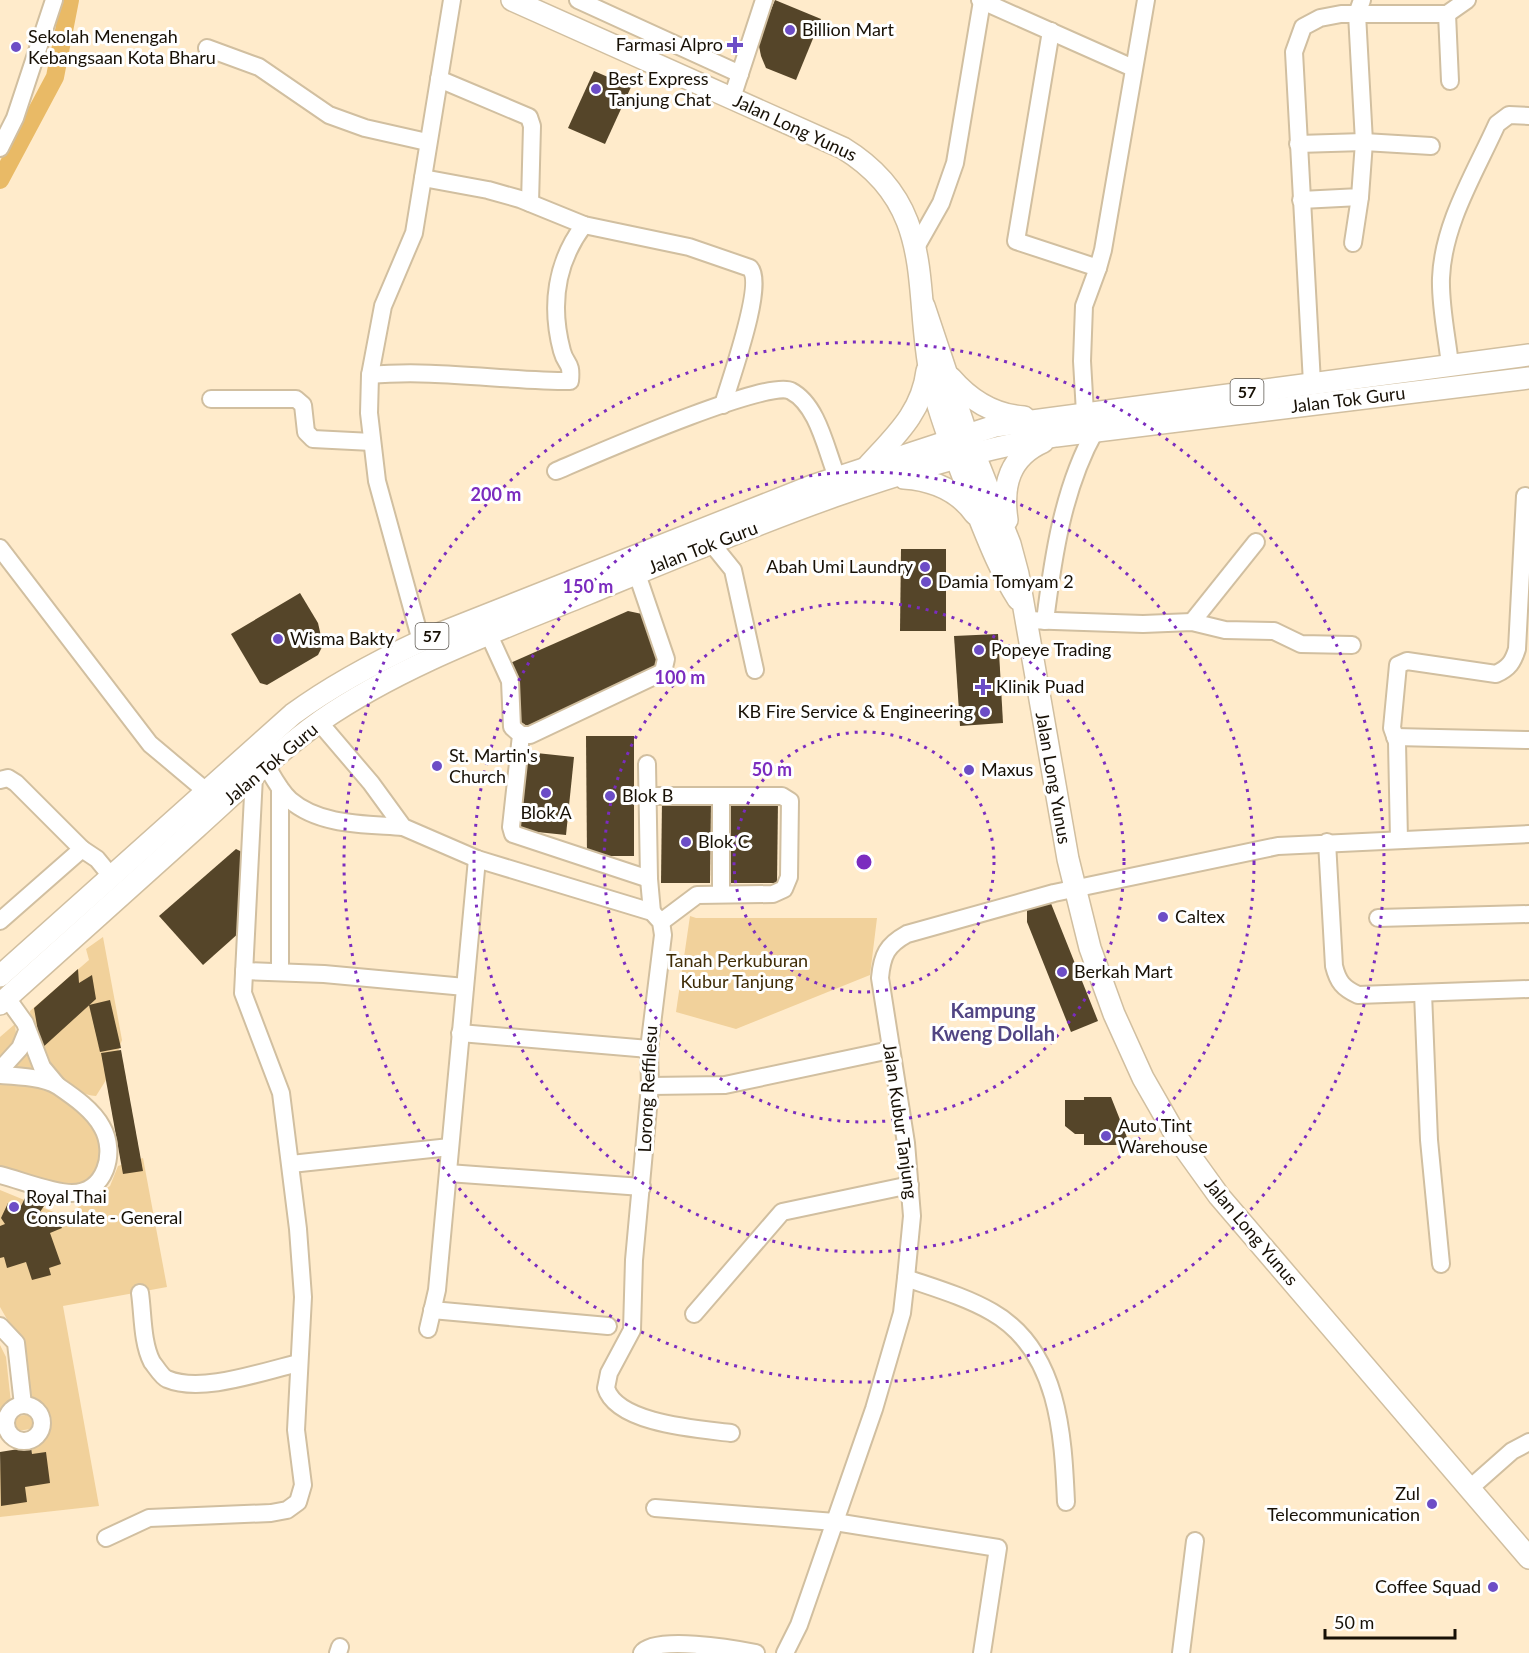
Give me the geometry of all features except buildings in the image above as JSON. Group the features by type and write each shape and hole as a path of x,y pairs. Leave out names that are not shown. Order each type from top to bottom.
{"main road":[{"name":"Jalan Long Yunus","path":"512,0 843,148 866,162 898,199 909,222 915,249 924,306 925,352 937,368 988,539 1002,573 1030,615"},
{"name":"Jalan Tok Guru","path":"1090,422 1312,383 1529,355"},
{"path":"988,539 973,512 962,499 942,486 924,480 871,475 912,415 937,368 978,403 1053,427"},
{"name":"Jalan Tok Guru","path":"3,1001 260,770 319,722 368,691 489,635 712,544 871,475 962,448 995,426 1053,427 1529,378"},
{"path":"1010,544 1005,508 1008,476 1016,461 1053,427"},
{"name":"Jalan Long Yunus","path":"962,448 1010,544 1030,615 1074,889 1090,948 1114,1014 1143,1078 1178,1139 1219,1196 1529,1558"},
{"name":"Jalan Tok Guru","path":"0,976 264,737 325,690 363,668 421,641 748,510 837,477 871,475"}],"street":[{"path":"0,148 15,118 54,0"},
{"path":"421,641 377,481 372,442 370,375 383,306 414,233 427,142 452,0"},
{"path":"732,98 764,0"},
{"path":"915,249 941,203 955,163 981,0 1133,68"},
{"path":"1146,0 1103,250 1084,306 1082,361 1090,422 1072,482 1052,570 1030,615 1143,624 1192,622 1225,630 1274,631 1301,644 1352,645"},
{"path":"1312,383 1294,52 1303,27 1320,18 1360,7 1447,14 1467,0"},
{"path":"577,29 584,1 740,74"},
{"path":"1353,243 1360,197 1364,142 1360,7"},
{"path":"1447,14 1450,81"},
{"path":"1051,31 1016,241 1098,268"},
{"path":"207,48 259,67 329,115 365,128 427,142"},
{"path":"439,80 529,117 532,126 530,204"},
{"path":"1450,365 1441,279 1445,244 1497,124 1509,115 1529,116"},
{"path":"1298,144 1364,142 1431,146"},
{"path":"423,178 488,190 584,225 689,247 746,266 752,271 754,279 752,304 723,405"},
{"path":"1301,200 1360,197"},
{"path":"370,375 448,374 512,381 570,381 571,366 562,353 555,299 561,267 570,244 584,225"},
{"path":"556,471 723,405 773,389 789,389 806,401 837,477"},
{"path":"211,399 296,399 303,405 306,432 313,438 372,442"},
{"path":"1400,840 1395,737 1392,728 1397,669 1400,663 1496,674 1507,669 1514,660 1517,649 1525,496"},
{"path":"1192,622 1256,542"},
{"path":"712,544 733,570 755,670"},
{"path":"0,548 150,744 206,791"},
{"path":"489,635 510,681 512,727 521,735 530,735 663,672 666,659 637,574"},
{"path":"319,722 371,783 404,827"},
{"path":"521,735 511,827 513,834 649,879"},
{"path":"1395,737 1529,740"},
{"name":"Lorong Reffilesu","path":"647,764 649,879 663,935 649,1049 650,1086 634,1260 632,1330 606,1380 608,1394 627,1410 648,1419 677,1426 731,1433"},
{"path":"260,770 290,800 309,813 329,819 404,827 477,859 657,917 697,895 773,894 788,884 790,805 788,798 782,796 648,796"},
{"path":"106,1538 149,1518 271,1513 286,1510 298,1502 303,1485 296,1430 303,1297 291,1164 281,1093 245,1003 244,971 260,770"},
{"path":"0,780 8,778 16,783 82,849 97,859 111,876"},
{"path":"280,789 280,972"},
{"path":"721,796 721,894"},
{"name":"Jalan Kubur Tanjung","path":"785,1653 799,1625 835,1522 877,1399 902,1313 912,1216 906,1143 880,978 881,959 891,943 907,934 1074,889 1278,846 1529,834"},
{"path":"1327,842 1334,966 1338,980 1345,988 1358,995 1529,989"},
{"path":"0,921 82,849"},
{"path":"428,1329 436,1290 477,859"},
{"path":"1378,918 1529,914"},
{"path":"244,971 465,987"},
{"path":"1423,993 1429,1140 1441,1264"},
{"path":"0,1175 57,1191 74,1193 88,1189 99,1181 106,1167 108,1151 102,1127 92,1113 57,1085 42,1067 22,1018 3,1001"},
{"path":"0,1070 20,1048 27,1031"},
{"path":"460,1033 649,1049"},
{"path":"650,1086 724,1085 890,1050"},
{"path":"0,1075 22,1077 57,1085"},
{"path":"291,1164 450,1147"},
{"path":"447,1173 642,1187"},
{"path":"694,1314 782,1212 910,1185"},
{"path":"906,1278 993,1312 1029,1347 1051,1385 1063,1445 1066,1502"},
{"path":"140,1293 146,1339 152,1360 165,1378 186,1384 209,1384 299,1363"},
{"path":"432,1310 608,1326"},
{"path":"0,1326 16,1343 23,1405"},
{"path":"1468,1489 1512,1451 1529,1442"},
{"path":"655,1508 835,1522 998,1548 982,1653"},
{"path":"1181,1653 1195,1541"},
{"path":"642,1653 645,1648 654,1645 716,1646 756,1653"}],"green space":[{"name":"Tanah Perkuburan Kubur Tanjung","path":"690,916 696,918 877,918 870,975 736,1029 676,1012"},
{"path":"103,937 122,1040 111,1072 96,1096 74,1088 43,1060 35,1044 30,1011 89,960 86,949"},
{"path":"15,1024 17,1043 0,1059 0,1037"},
{"path":"27,1044 42,1077 9,1071"},
{"path":"0,1080 40,1086 73,1106 97,1128 103,1144 102,1168 79,1188 0,1170"},
{"path":"143,1158 167,1287 63,1306 99,1506 0,1517 0,1463 1,1469 32,1454 31,1447 41,1440 50,1424 48,1412 29,1400 24,1349 0,1307 0,1190 61,1215 70,1213 110,1186 118,1166"},
{"path":"0,1345 6,1357 11,1403 0,1415"},
{"path":"33,1414 38,1420 36,1428 18,1431 12,1429 12,1423 18,1416"}],"waterway":[{"path":"0,180 55,77 70,0"}],"place":[{"name":"Billion Mart","path":"790,30"},
{"name":"Farmasi Alpro","path":"735,45"},
{"name":"Sekolah Menengah Kebangsaan Kota Bharu","path":"16,47"},
{"name":"Best Express Tanjung Chat","path":"596,89"},
{"name":"Abah Umi Laundry","path":"925,567"},
{"name":"Damia Tomyam 2","path":"926,582"},
{"name":"Wisma Bakty","path":"278,639"},
{"name":"Popeye Trading","path":"979,650"},
{"name":"Klinik Puad","path":"983,687"},
{"name":"KB Fire Service & Engineering","path":"985,712"},
{"name":"St. Martin's Church","path":"437,766"},
{"name":"Maxus","path":"969,770"},
{"name":"Blok A","path":"546,793"},
{"name":"Blok B","path":"610,796"},
{"name":"Blok C","path":"686,842"},
{"name":"Caltex","path":"1163,917"},
{"name":"Berkah Mart","path":"1062,972"},
{"name":"Auto Tint Warehouse","path":"1106,1136"},
{"name":"Royal Thai Consulate - General","path":"14,1207"},
{"name":"Zul Telecommunication","path":"1432,1504"},
{"name":"Coffee Squad","path":"1493,1587"}],"district":[{"name":"Kampung Kweng Dollah","path":"993,1022"}]}
